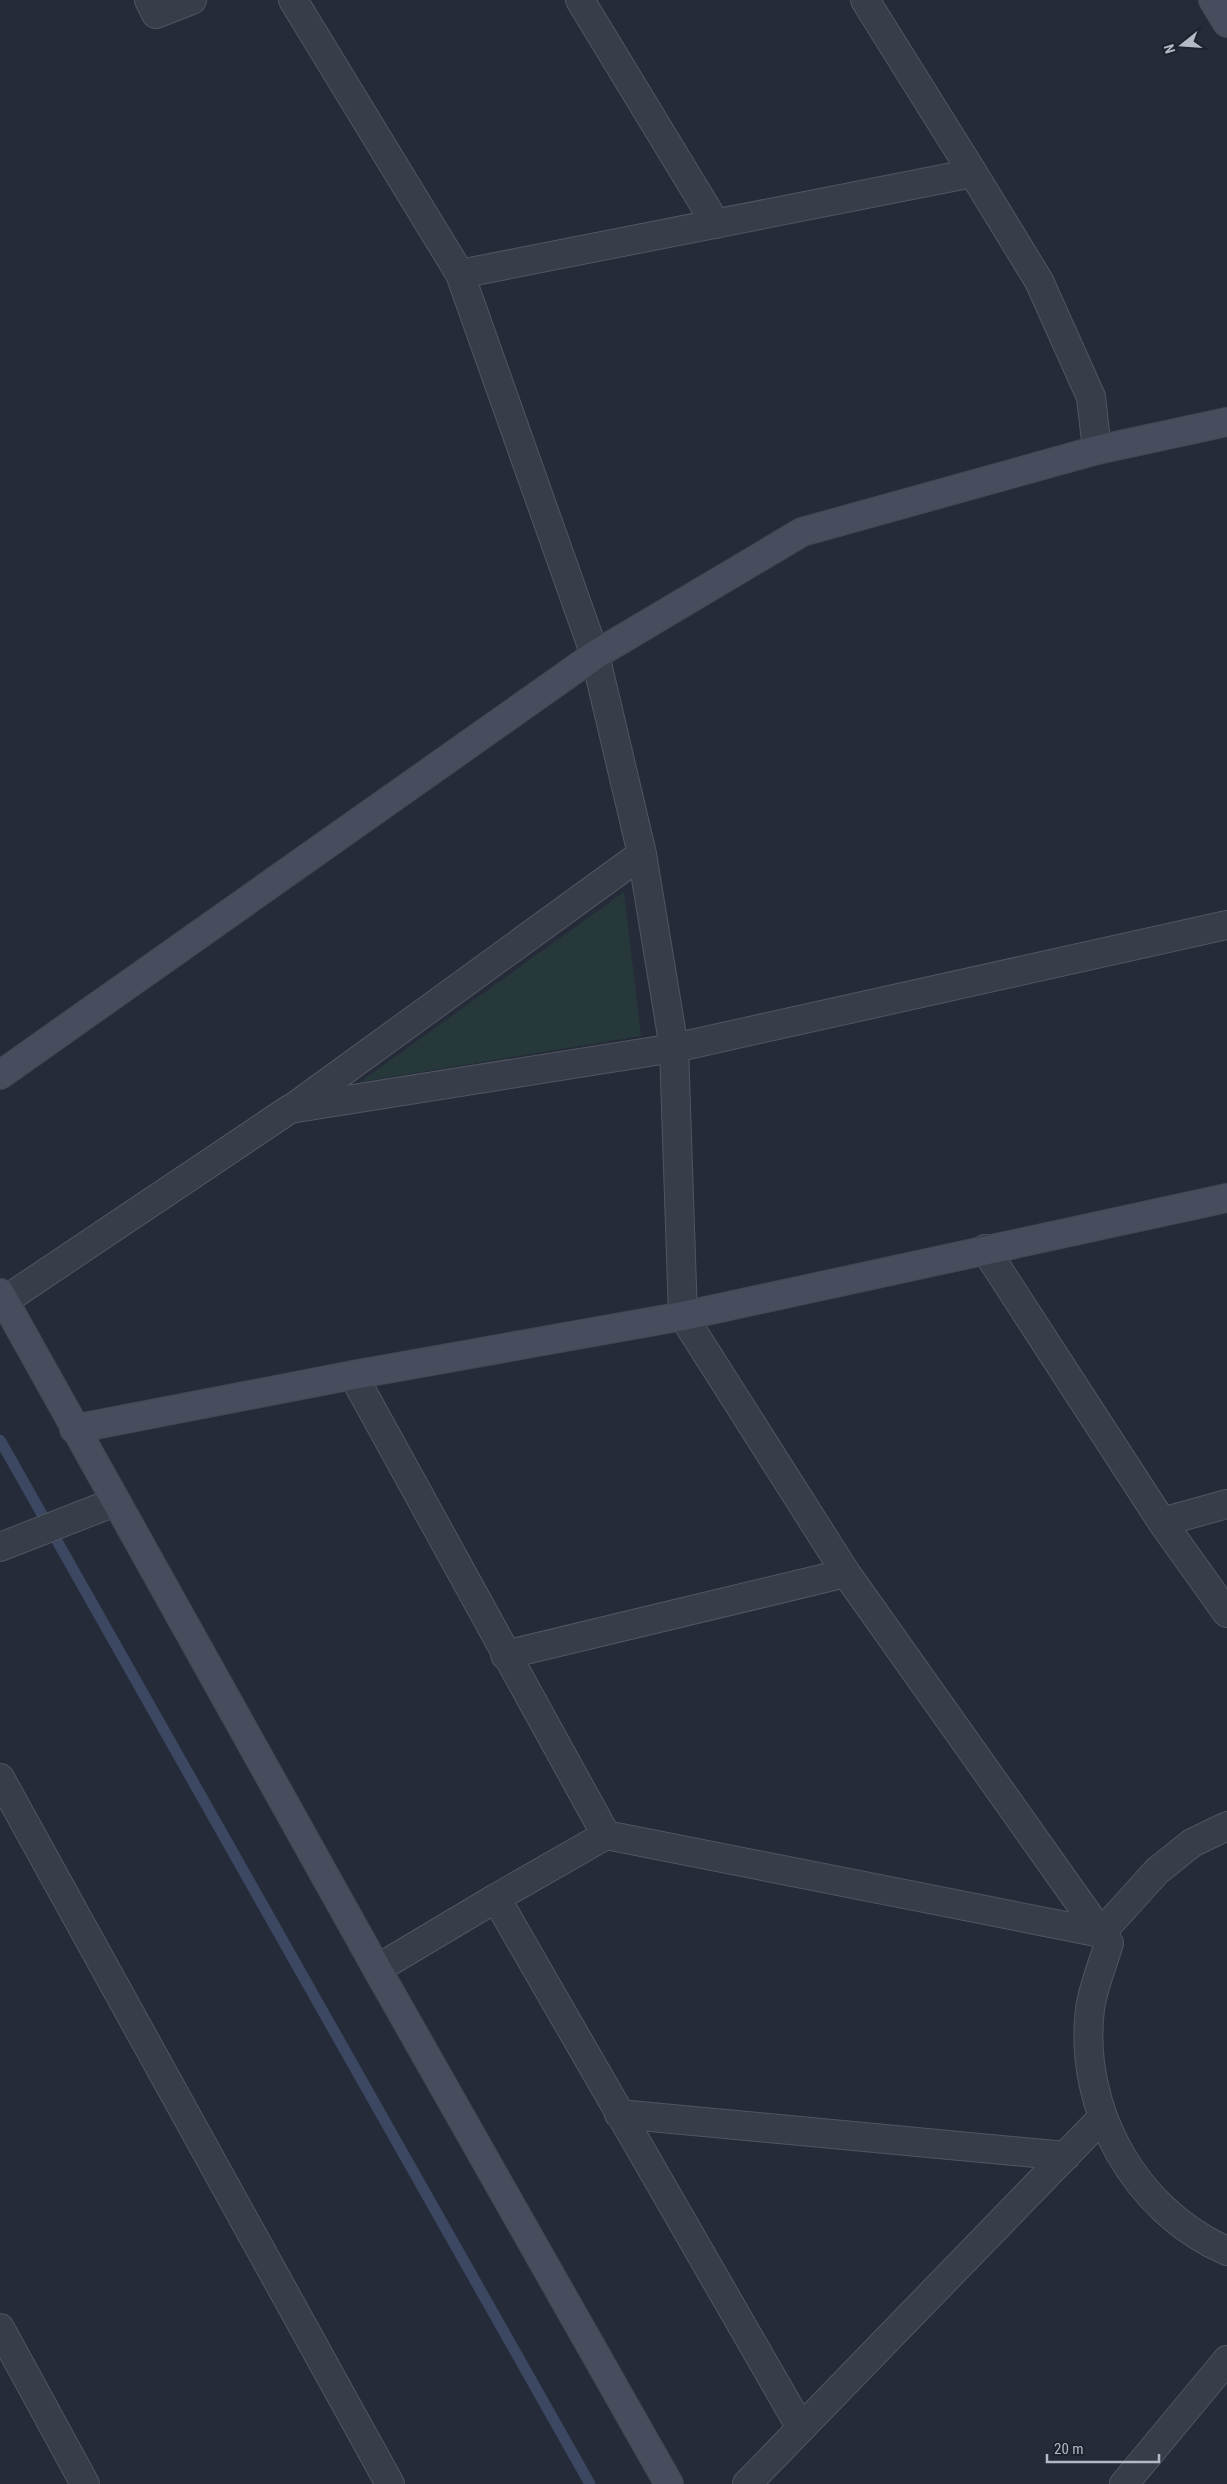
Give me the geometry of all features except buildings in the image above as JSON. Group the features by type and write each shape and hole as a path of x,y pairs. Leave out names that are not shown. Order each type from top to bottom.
{"street":[{"path":"149,0 156,14 192,0"},
{"path":"293,0 460,274 595,655 642,854 674,1048 683,1316 846,1573 1109,1942 1090,2008 1090,2062 1102,2118 1124,2162 1157,2204 1204,2241 1227,2251"},
{"path":"580,0 716,224"},
{"path":"864,0 1039,281 1091,397 1097,450"},
{"path":"1213,0 1227,23"},
{"path":"460,274 973,173"},
{"path":"0,1075 595,655 802,532 1097,450 1227,422"},
{"path":"642,854 290,1109 2,1298 376,1969 669,2484"},
{"path":"290,1109 674,1048 1227,925"},
{"path":"74,1429 353,1375 683,1316 1227,1198"},
{"path":"985,1249 1162,1522 1227,1612"},
{"path":"353,1375 606,1836"},
{"path":"0,1547 115,1502"},
{"path":"1162,1522 1227,1504"},
{"path":"505,1655 846,1573"},
{"path":"0,1778 390,2484"},
{"path":"1102,1933 1157,1871 1192,1843 1227,1826"},
{"path":"376,1969 606,1836 1102,1933"},
{"path":"496,1898 801,2428"},
{"path":"619,2114 1066,2156"},
{"path":"747,2484 1102,2118"},
{"path":"0,2328 85,2484"},
{"path":"1124,2484 1227,2360"}],"shaded area":[{"path":"624,892 641,1036 360,1082"}],"waterway":[{"path":"0,1440 590,2484"}]}
